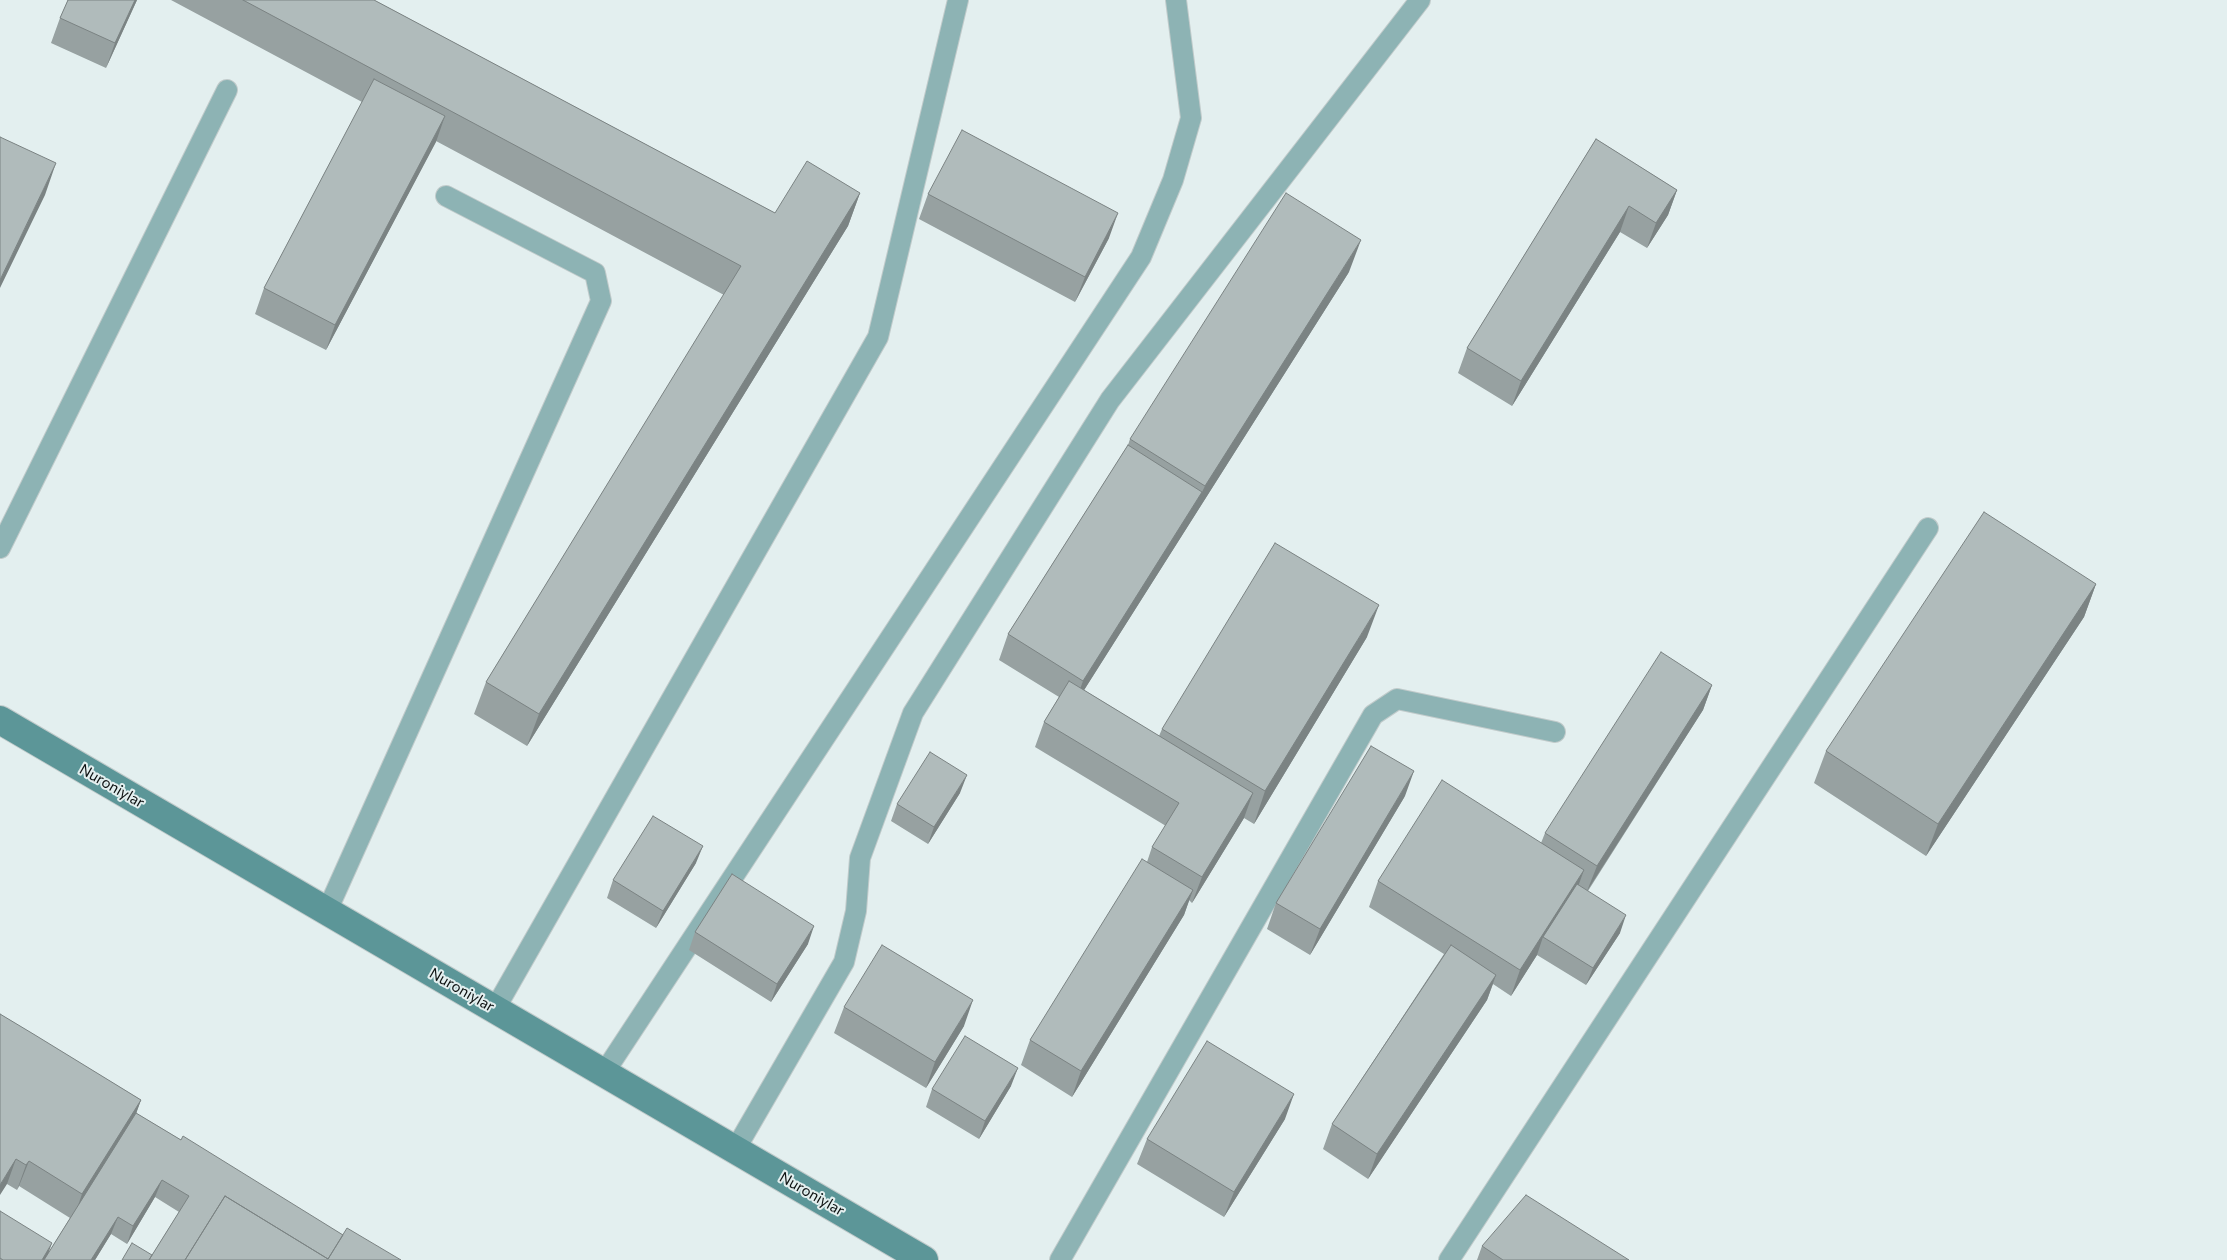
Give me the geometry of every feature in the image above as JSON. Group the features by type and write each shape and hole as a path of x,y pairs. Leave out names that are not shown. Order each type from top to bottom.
{"main road":[{"name":"Nuroniylar","path":"0,720 924,1260"}],"lane":[{"path":"495,1009 878,337 958,0"},
{"path":"604,1073 1141,256 1173,180 1191,118 1177,20 1176,0"},
{"path":"736,1150 844,962 856,911 860,858 912,713 1110,400 1420,0"},
{"path":"0,548 227,90"},
{"path":"327,911 601,301 595,273 446,196"},
{"path":"1449,1260 1928,528"},
{"path":"1060,1260 1373,715 1397,699 1555,732"}],"building":[{"path":"68,0 135,0 115,43 60,18"},
{"path":"243,0 374,0 775,213 807,161 860,193 539,714 486,682 741,266"},
{"path":"374,79 445,116 335,325 264,288"},
{"path":"962,130 1118,213 1085,277 928,194"},
{"path":"0,137 56,163 0,280"},
{"path":"1596,139 1677,190 1656,223 1629,206 1521,381 1467,348"},
{"path":"1286,193 1361,240 1205,486 1130,439"},
{"path":"1128,445 1202,492 1083,681 1008,634"},
{"path":"1984,512 2096,584 1938,824 1826,751"},
{"path":"1275,543 1379,605 1265,791 1162,729"},
{"path":"1661,652 1712,685 1597,866 1545,833"},
{"path":"1069,681 1253,793 1202,877 1152,847 1179,803 1044,722"},
{"path":"1371,746 1414,771 1320,929 1276,903"},
{"path":"930,752 967,775 934,827 897,804"},
{"path":"1442,780 1584,870 1520,970 1378,881"},
{"path":"653,816 703,846 663,911 613,880"},
{"path":"1142,859 1193,890 1081,1071 1030,1040"},
{"path":"732,874 814,926 777,984 695,932"},
{"path":"1577,884 1626,915 1593,968 1543,937"},
{"path":"882,945 973,1000 935,1062 844,1007"},
{"path":"1451,945 1496,975 1377,1154 1332,1124"},
{"path":"0,1014 141,1100 82,1194 29,1161 26,1165 16,1159 0,1185"},
{"path":"965,1036 1018,1068 985,1121 932,1089"},
{"path":"1207,1041 1294,1094 1234,1192 1147,1139"},
{"path":"136,1113 181,1140 183,1136 343,1235 328,1259 225,1196 185,1260 149,1260 189,1196 162,1180 133,1226 118,1217 91,1260 44,1260"},
{"path":"1526,1195 1629,1260 1503,1260 1482,1246"},
{"path":"225,1196 328,1259 347,1228 401,1260 185,1260"},
{"path":"0,1211 52,1243 42,1260 3,1260 0,1258"},
{"path":"132,1243 152,1255 149,1260 122,1260"}]}
